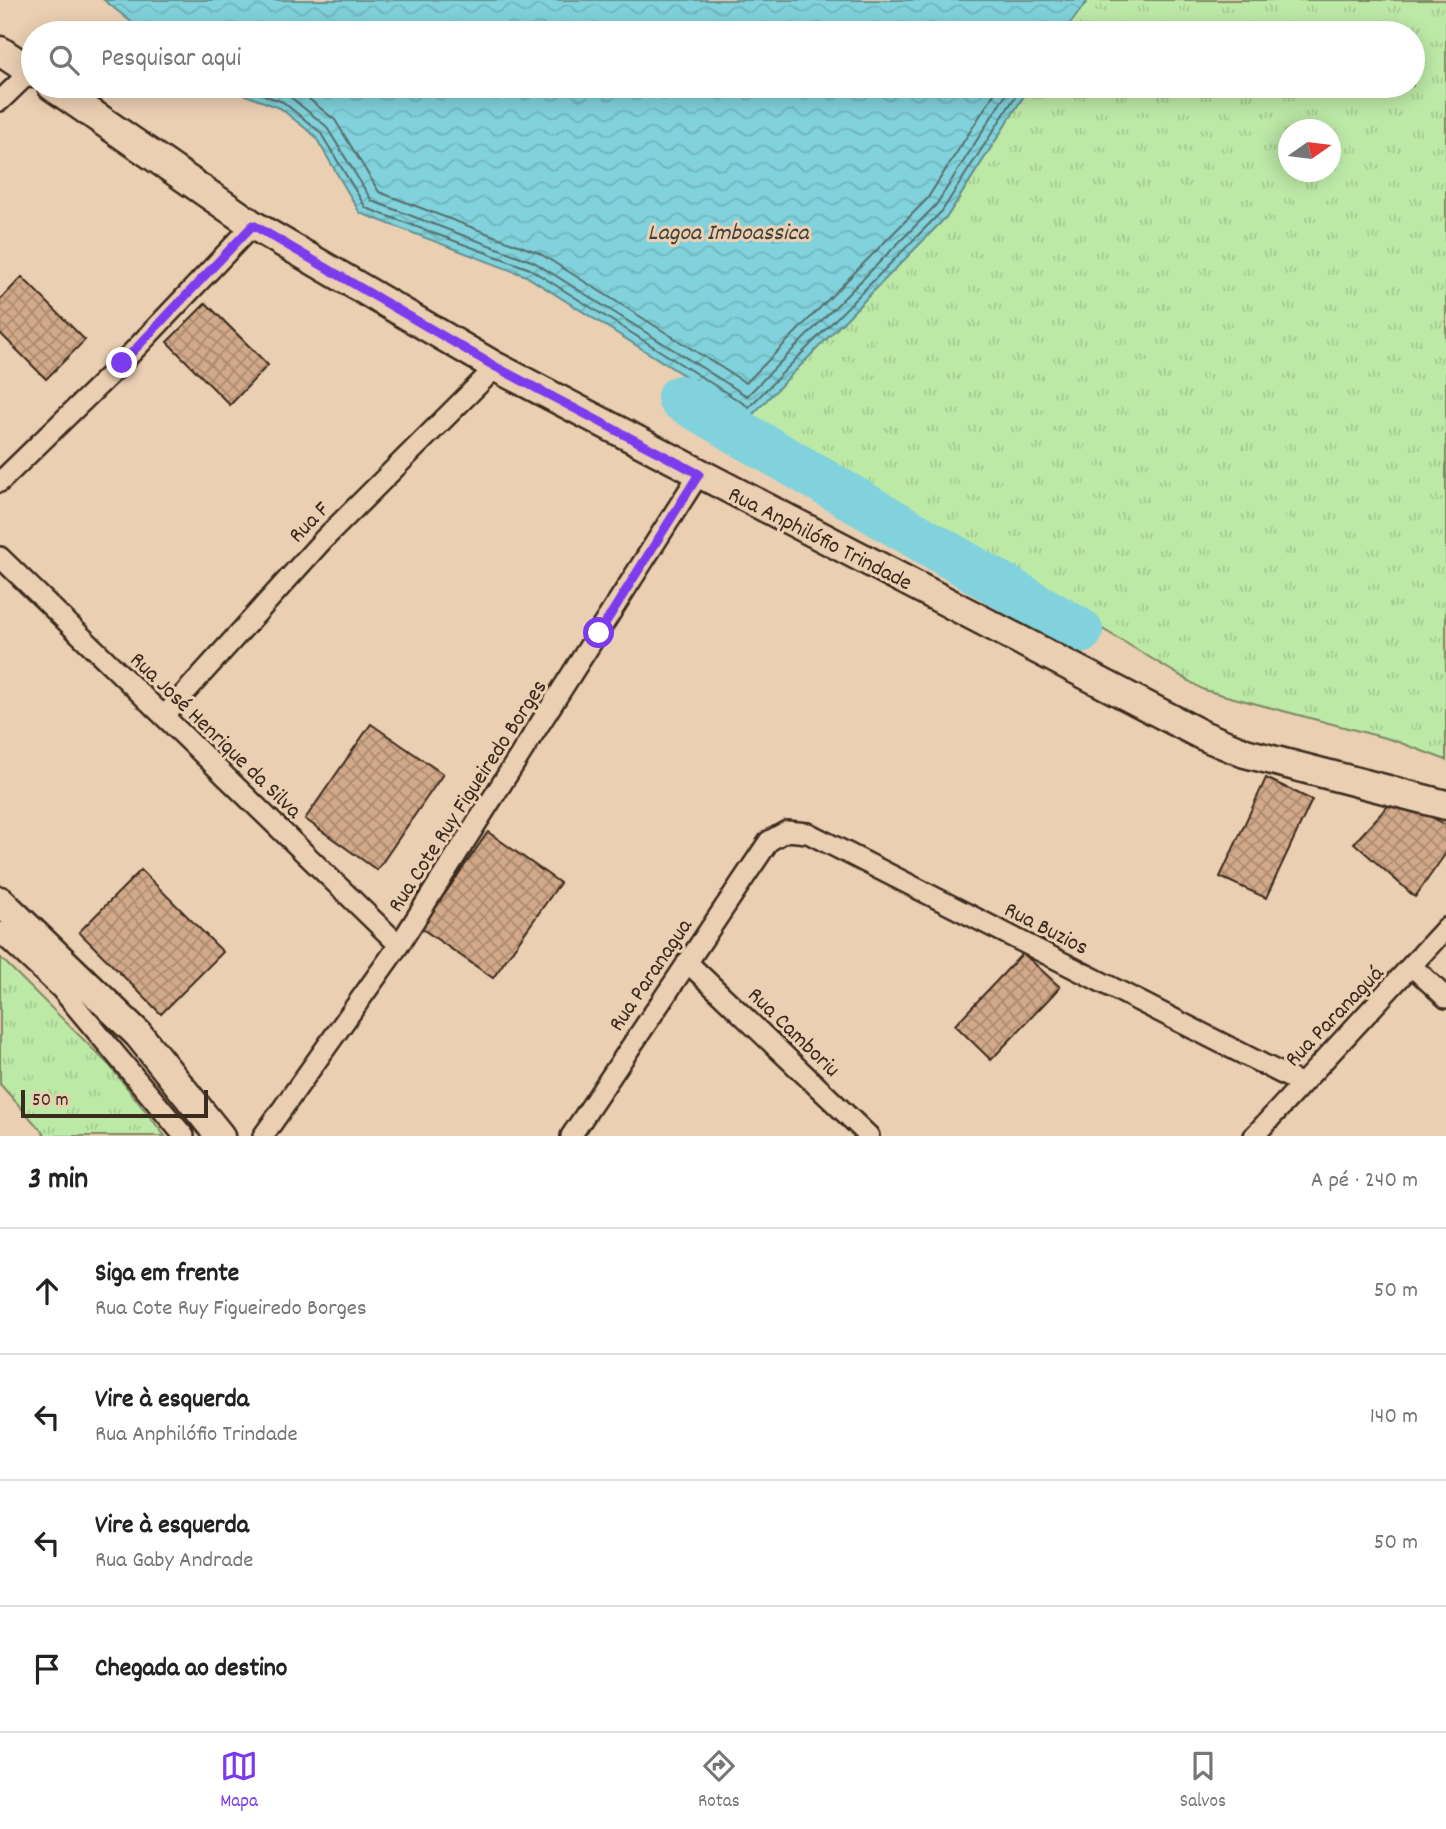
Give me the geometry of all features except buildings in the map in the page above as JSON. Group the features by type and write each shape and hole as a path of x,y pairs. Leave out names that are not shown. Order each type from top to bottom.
{"street":[{"name":"Rua Anphilófio Trindade","path":"0,51 21,65"},
{"path":"0,102 21,88"},
{"name":"Rua Anphilófio Trindade","path":"69,98 253,225 496,367 1202,735 1245,752 1446,805"},
{"path":"0,482 122,363 253,225"},
{"name":"Rua F","path":"163,716 323,540 496,367"},
{"name":"Rua Cote Ruy Figueiredo Borges","path":"263,1136 399,945 699,474"},
{"name":"Rua José Henrique da Silva","path":"0,557 399,945"},
{"name":"Rua Buzios","path":"769,841 787,831 808,833 1300,1083"},
{"name":"Rua Paranagua","path":"571,1136 769,841"},
{"path":"0,901 138,1034 220,1136"},
{"name":"Rua Paranaguá","path":"1254,1136 1300,1083 1413,967 1446,928"},
{"path":"0,932 61,989 184,1136"},
{"name":"Rua Camboriu","path":"687,962 869,1136"},
{"path":"1413,967 1446,998"}],"green space":[{"path":"1088,0 1446,0 1446,760 1393,740 1204,690 750,417 948,215 1022,98 1425,98 1425,21 1072,21"},
{"path":"0,957 109,1065 165,1136 46,1136 0,1084"}],"water":[{"path":"104,0 1088,0 1072,21 130,21"},
{"name":"Lagoa Imboassica","path":"253,98 1022,98 948,215 750,417 526,276 360,213 315,136 280,108"}],"waterway":[{"path":"680,398 1080,631"}],"route":[{"path":"122,363 253,225 496,367 699,474 599,633"}]}
